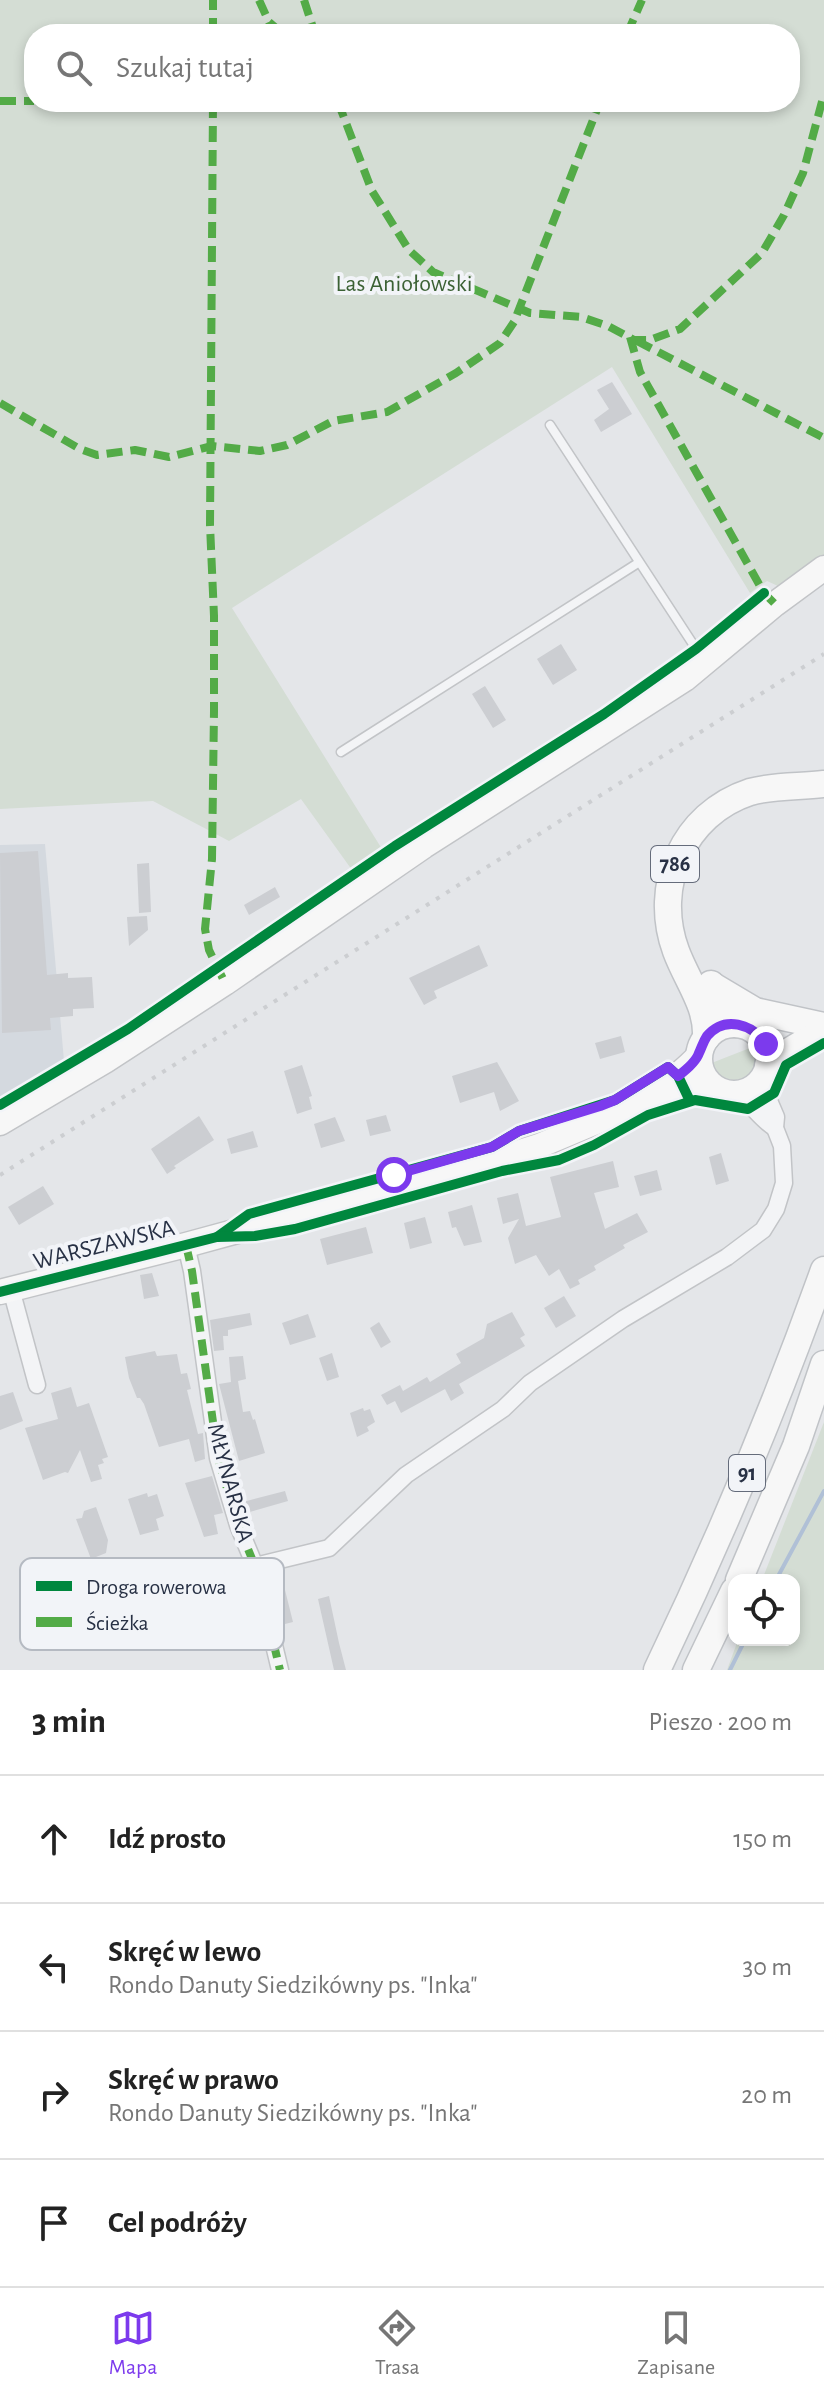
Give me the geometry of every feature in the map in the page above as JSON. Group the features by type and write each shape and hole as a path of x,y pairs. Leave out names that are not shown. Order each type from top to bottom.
{"main road":[{"name":"786","path":"702,1047 706,1019 677,955 667,912 668,892 678,855 687,838 704,818 735,798 777,787 824,784"},
{"path":"734,1024 715,1004 713,986 689,938 684,916 687,880 694,860 720,827 745,813 777,802 824,800"},
{"path":"713,986 755,1011 819,1026"},
{"path":"766,1072 766,1044 759,1035 744,1025 734,1024 713,1030 702,1047 696,1093 728,1094 745,1100 747,1092 766,1072 784,1052 809,1040 819,1026"},
{"path":"759,1035 819,1026"},
{"name":"91","path":"657,1670 706,1568 761,1440 824,1270"},
{"name":"91","path":"742,1574 796,1446 824,1364"},
{"path":"696,1670 728,1603"}],"street":[{"path":"0,1123 105,1061 424,846 685,679 824,568"},
{"name":"WARSZAWSKA","path":"653,1098 663,1086 675,1079 702,1047"},
{"path":"284,1559 329,1548 406,1475 503,1409 530,1383 623,1319 749,1243 763,1230 776,1209 784,1183 782,1146 775,1128 776,1117 764,1089 766,1072"},
{"name":"WARSZAWSKA","path":"6,1291 479,1165 551,1141 653,1098 696,1093"},
{"path":"745,1100 766,1123 775,1128"},
{"name":"MŁYNARSKA","path":"186,1245 218,1458 238,1525 252,1558"},
{"path":"6,1291 37,1385"},
{"name":"MŁYNARSKA","path":"275,1650 280,1670"}],"lane":[{"path":"550,425 705,662"},
{"path":"341,752 638,563"}],"path":[{"path":"696,1093 748,1109 745,1100"},
{"path":"599,1143 614,1132"},
{"path":"599,1143 611,1145"}],"shaded area":[{"path":"45,844 64,1061 0,1099 0,845"}],"green space":[{"name":"Las Aniołowski","path":"0,0 824,0 824,559 778,586 767,581 750,593 612,367 232,608 382,849 352,870 301,799 229,841 153,801 0,809"},
{"path":"755,1046 759,1063 755,1072 742,1083 734,1085 720,1080 709,1064"},
{"path":"824,1422 824,1670 727,1670 736,1646 800,1646 800,1574 764,1574"}],"building":[{"path":"612,382 632,414 601,432 594,420 609,409 597,390"},
{"path":"561,644 577,670 553,685 537,659"},
{"path":"485,686 506,720 493,728 472,694"},
{"path":"38,851 47,975 68,973 68,978 92,977 94,1008 73,1009 73,1016 50,1018 51,1030 2,1033 0,853"},
{"path":"149,863 151,912 139,913 137,864"},
{"path":"275,887 280,897 249,915 244,905"},
{"path":"147,916 148,930 129,946 127,917"},
{"path":"479,945 488,966 434,991 437,998 424,1005 409,978"},
{"path":"621,1036 625,1052 600,1059 595,1043"},
{"path":"497,1062 519,1101 500,1111 494,1092 460,1103 452,1076"},
{"path":"302,1065 312,1096 309,1097 312,1109 297,1114 284,1071"},
{"path":"386,1115 391,1131 370,1136 366,1120"},
{"path":"199,1116 214,1140 167,1174 151,1149"},
{"path":"335,1117 345,1141 321,1148 314,1124"},
{"path":"253,1131 258,1147 231,1154 227,1139"},
{"path":"721,1153 729,1181 716,1185 709,1157"},
{"path":"613,1161 619,1187 594,1193 605,1229 637,1213 648,1232 594,1266 596,1270 578,1280 580,1284 570,1289 559,1269 549,1276 536,1255 515,1264 508,1238 519,1219 503,1224 497,1198 518,1193 526,1226 561,1217 550,1177"},
{"path":"657,1170 662,1190 640,1196 634,1176"},
{"path":"43,1186 54,1204 19,1225 8,1207"},
{"path":"472,1205 482,1242 464,1246 456,1227 452,1228 448,1212"},
{"path":"425,1217 432,1243 410,1249 404,1223"},
{"path":"366,1227 373,1253 327,1265 320,1239"},
{"path":"152,1273 159,1296 144,1299 140,1275"},
{"path":"564,1296 576,1316 556,1328 544,1308"},
{"path":"512,1312 525,1335 520,1338 525,1346 459,1384 464,1393 451,1401 445,1389 401,1413 395,1401 387,1405 381,1395 400,1385 403,1391 427,1377 430,1382 461,1363 456,1354 484,1338 487,1324"},
{"path":"250,1313 252,1325 228,1330 228,1336 223,1336 224,1350 214,1351 210,1320"},
{"path":"308,1314 316,1337 290,1345 282,1323"},
{"path":"379,1322 391,1342 381,1348 370,1328"},
{"path":"155,1351 157,1356 177,1354 181,1374 187,1373 191,1389 187,1390 198,1434 203,1433 205,1459 195,1462 189,1439 159,1447 144,1404 137,1398 129,1378 125,1357"},
{"path":"332,1353 339,1377 327,1381 319,1358"},
{"path":"243,1356 246,1379 238,1381 243,1412 250,1411 255,1419 265,1453 239,1461 219,1384 231,1382 229,1357"},
{"path":"71,1387 77,1407 89,1403 108,1457 98,1465 102,1479 91,1482 80,1450 68,1473 43,1480 25,1428 58,1419 51,1393"},
{"path":"13,1392 23,1421 0,1430 0,1396"},
{"path":"363,1408 364,1411 370,1409 375,1422 367,1427 369,1431 357,1437 350,1413"},
{"path":"212,1476 223,1513 214,1515 218,1534 204,1537 185,1483"},
{"path":"285,1491 288,1501 246,1513 243,1502"},
{"path":"147,1493 148,1497 157,1494 164,1516 156,1519 159,1530 140,1535 128,1499"},
{"path":"96,1507 108,1540 106,1553 94,1558 91,1558 76,1519 82,1518 84,1511"},
{"path":"284,1590 293,1622 284,1624"},
{"path":"329,1596 346,1670 334,1670 318,1599"}],"waterway":[{"path":"779,1574 824,1491"},
{"path":"730,1670 742,1646"}],"railway":[{"path":"0,1175 824,654"}],"marked path":[{"path":"213,0 213,24"},
{"path":"259,0 271,24"},
{"path":"304,0 312,24"},
{"path":"631,24 642,0"},
{"path":"342,112 372,191 409,250 433,272 530,313 581,317 608,326 634,340 650,340 680,329 762,253 803,173 824,94"},
{"path":"0,101 24,101"},
{"path":"213,112 210,525 214,711 212,859 205,929 209,950 225,983"},
{"path":"0,403 80,449 97,455 135,450 169,457 212,446 260,451 287,445 333,421 387,412 456,373 500,343 514,322 596,112"},
{"path":"630,337 640,372 764,593 775,604"},
{"path":"637,341 824,438"},
{"path":"186,1245 218,1458 238,1525 252,1558"},
{"path":"275,1650 280,1670"}],"cycle path":[{"path":"0,1105 128,1029 395,846 604,714 696,649 764,593"},
{"path":"0,1292 217,1237 255,1236 295,1229 502,1171 559,1160 594,1145 648,1115 695,1100 748,1109 774,1093 786,1065 824,1043"},
{"path":"217,1237 249,1214 492,1147 519,1131 615,1100 668,1067 678,1076 690,1101"}],"route":[{"path":"394,1175 492,1147 519,1131 600,1106 668,1067 678,1076 699,1055 701,1046 713,1030 723,1026 744,1025 766,1044"}]}
